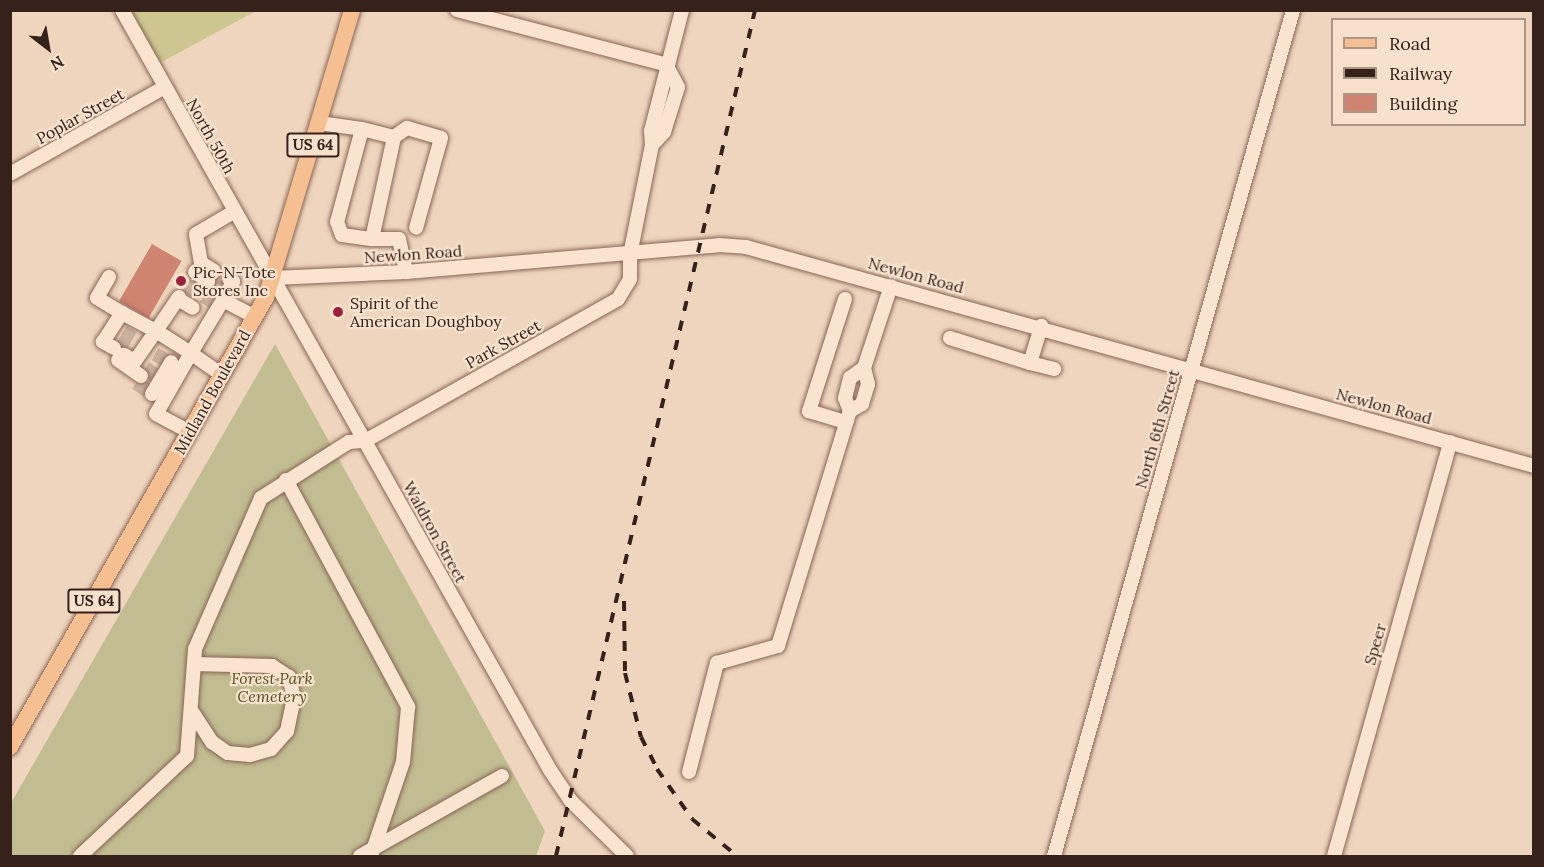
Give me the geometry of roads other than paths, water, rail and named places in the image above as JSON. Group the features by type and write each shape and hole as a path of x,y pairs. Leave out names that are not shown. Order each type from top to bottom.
{"main road":[{"name":"Midland Boulevard","path":"10,747 255,317 273,278 352,10"}],"street":[{"name":"North 50th","path":"122,10 273,278"},
{"path":"457,10 667,66"},
{"name":"Park Street","path":"194,663 195,649 261,498 349,442 365,441 618,299 630,279 630,255 651,138 682,10"},
{"name":"North 6th Street","path":"1054,856 1293,10"},
{"name":"Poplar Street","path":"10,174 165,87"},
{"path":"319,123 362,129 394,137 407,129 441,138 421,229 399,239 372,239 342,235 337,222 362,129"},
{"path":"372,239 394,137"},
{"path":"211,276 196,271 196,234 235,211"},
{"path":"399,239 406,272"},
{"name":"Newlon Road","path":"273,278 406,272 630,255 709,246 746,247 1041,326 1533,466"},
{"path":"110,277 97,298 156,331 222,375"},
{"name":"Waldron Street","path":"273,278 571,801 627,856"},
{"path":"689,772 717,663 778,646 848,416 862,404 868,384 864,368 891,286"},
{"path":"191,353 223,295 255,317"},
{"path":"142,362 156,331 178,298 193,308"},
{"path":"845,298 809,411 848,416"},
{"path":"122,313 142,362 156,414 190,432"},
{"path":"1030,363 1041,326"},
{"path":"950,338 1054,369"},
{"path":"142,362 191,353"},
{"name":"Speer","path":"1334,856 1450,442"},
{"path":"286,480 408,707 403,762 372,853"},
{"path":"80,856 187,756 193,713 194,663 272,666 289,677 294,698 287,731 272,749 250,754 228,753 212,742 193,713"},
{"path":"360,856 372,853 502,776"}],"tunnel":[{"path":"208,281 224,290"},
{"path":"186,285 216,304"},
{"path":"123,332 133,338"},
{"path":"117,342 127,348"},
{"path":"155,354 166,360"},
{"path":"145,368 157,376"},
{"path":"136,383 148,391"}],"railway":[{"path":"556,856 755,10"},
{"path":"624,601 625,673 641,737 657,769 692,819 737,856"}],"place":[{"name":"Pic-N-Tote Stores Inc","path":"181,281"},
{"name":"Spirit of the American Doughboy","path":"338,312"}],"park label":[{"name":"Forest Park Cemetery","path":"272,687"}]}
